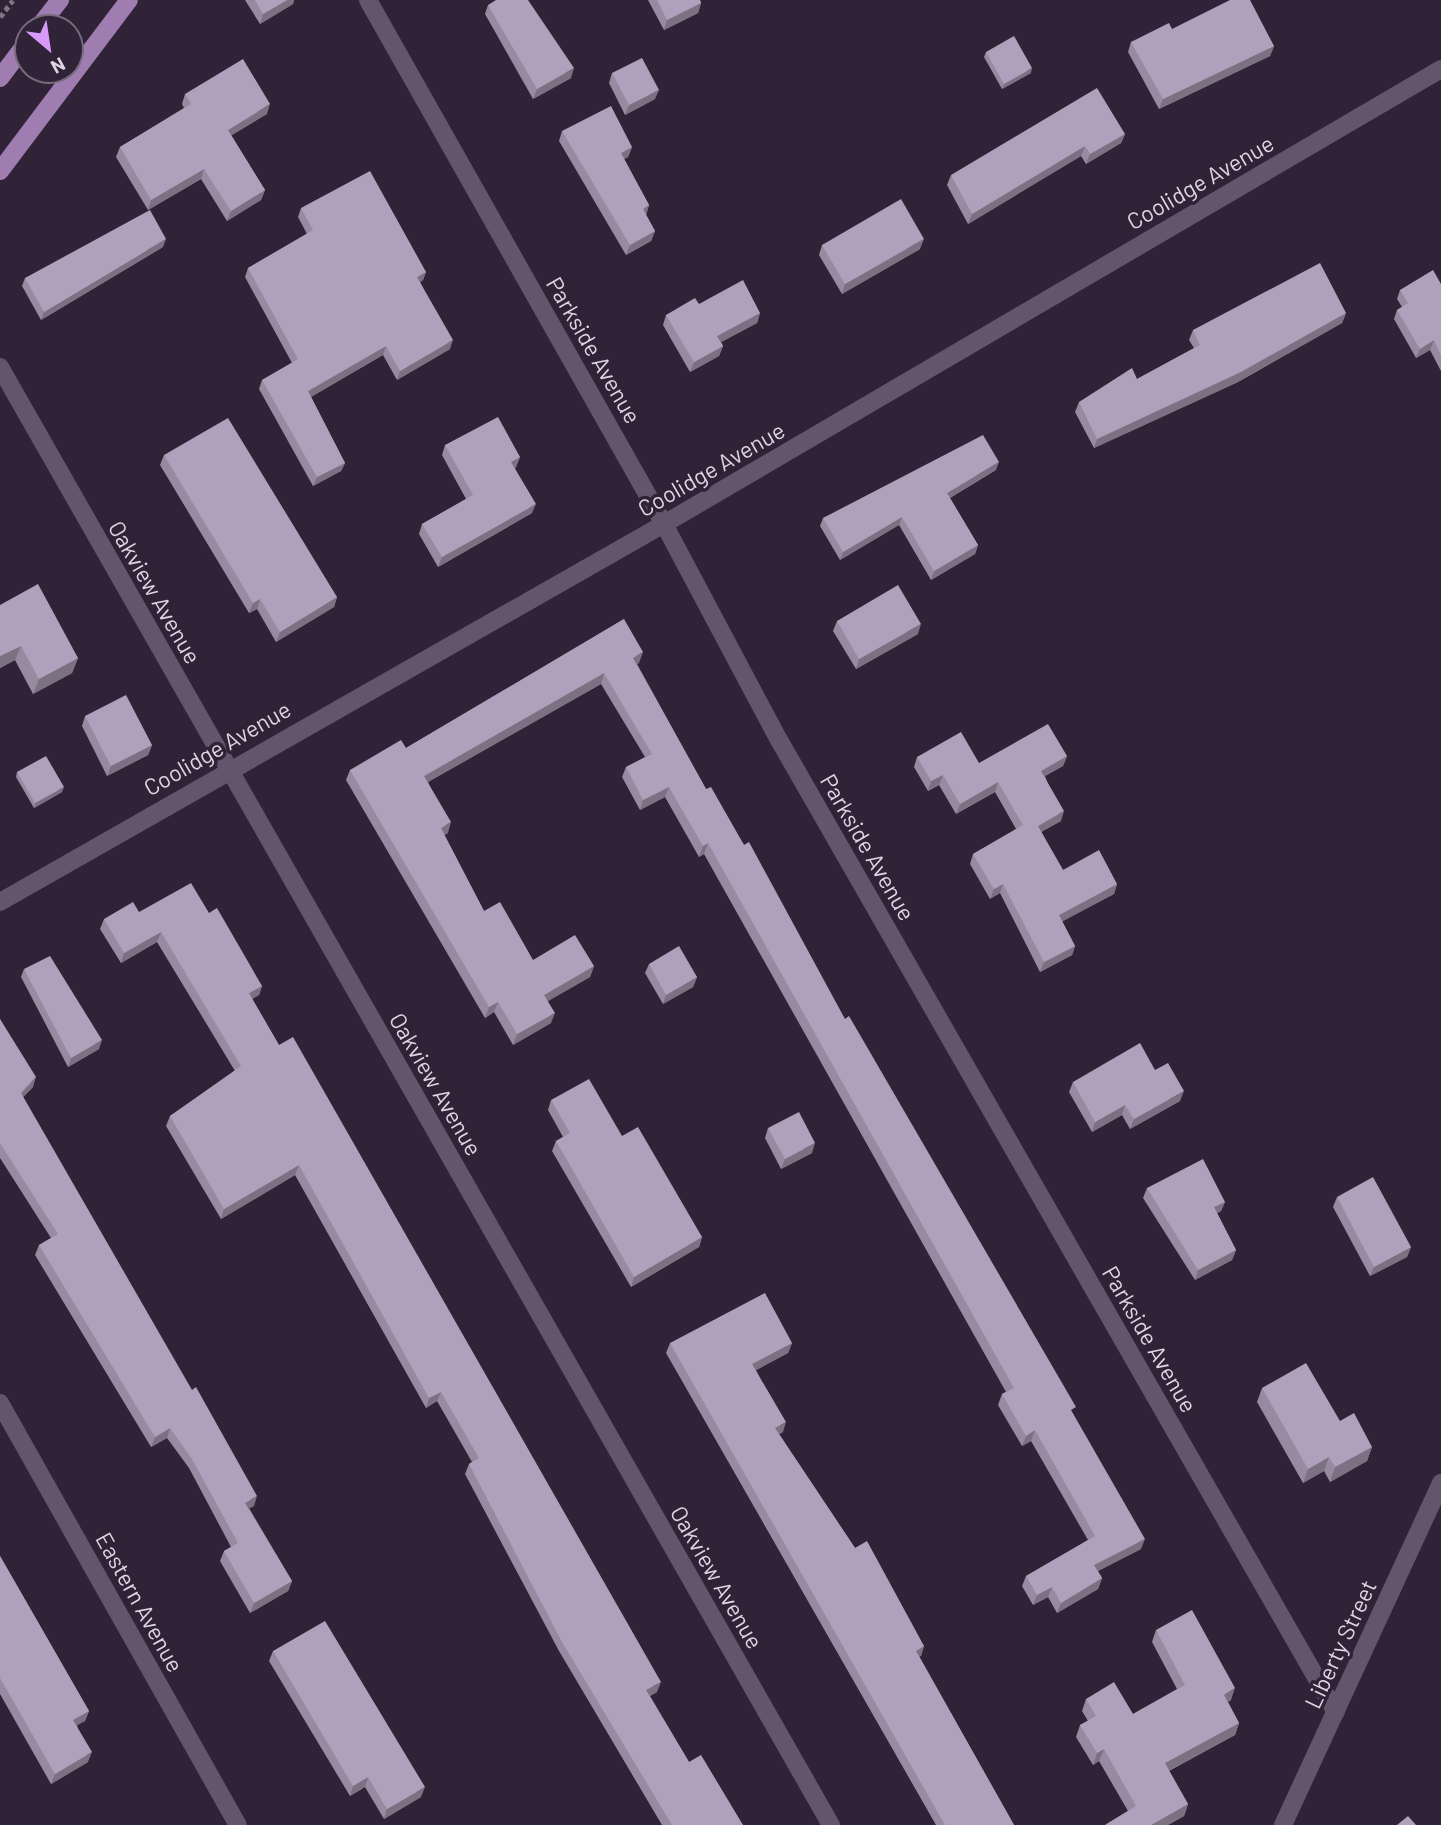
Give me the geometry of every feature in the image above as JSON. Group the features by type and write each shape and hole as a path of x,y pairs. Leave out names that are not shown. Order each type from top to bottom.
{"main road":[{"path":"49,14 60,0"},
{"path":"0,171 130,0"},
{"path":"0,78 14,60"}],"street":[{"name":"Parkside Avenue","path":"368,0 664,524 779,740 1335,1712"},
{"name":"Coolidge Avenue","path":"0,902 228,769 664,524 1441,69"},
{"name":"Oakview Avenue","path":"0,367 831,1825"},
{"name":"Eastern Avenue","path":"0,1403 238,1825"},
{"name":"Liberty Street","path":"1283,1825 1441,1483"}],"path":[{"path":"0,17 13,0"}],"building":[{"path":"255,0 287,0 263,14"},
{"path":"496,0 528,0 574,68 537,89 488,5"},
{"path":"657,0 700,0 701,3 667,20"},
{"path":"1230,0 1250,0 1274,46 1163,99 1131,42 1169,23 1172,29"},
{"path":"1014,36 1032,68 1004,84 986,52"},
{"path":"642,58 659,90 629,105 612,73"},
{"path":"243,59 270,104 228,130 265,190 231,211 204,169 151,200 120,147 191,104 185,94"},
{"path":"1097,88 1125,134 1090,154 1085,146 972,214 951,175"},
{"path":"611,106 632,147 621,153 649,205 643,209 655,231 630,245 562,131"},
{"path":"370,171 426,272 417,277 453,340 400,371 386,346 308,391 345,463 317,477 262,380 298,359 248,268 313,230 301,208"},
{"path":"901,199 924,239 845,284 822,245"},
{"path":"150,210 166,239 44,312 25,278"},
{"path":"1320,263 1346,313 1241,372 1097,439 1079,402 1132,368 1137,379 1200,345 1193,330"},
{"path":"1433,270 1441,284 1441,355 1434,340 1420,349 1397,310 1408,303 1400,290"},
{"path":"743,280 760,313 717,336 723,346 694,362 666,315 695,298 699,304"},
{"path":"498,417 520,457 511,462 536,504 442,557 422,524 473,495 445,445"},
{"path":"228,418 337,597 280,632 260,599 253,603 164,455"},
{"path":"983,435 999,462 947,493 978,545 934,571 902,517 843,552 823,518"},
{"path":"38,584 78,658 39,679 21,646 0,656 0,605"},
{"path":"898,585 921,624 859,659 837,621"},
{"path":"624,619 643,652 633,658 706,789 711,787 744,845 749,842 845,1019 849,1016 1076,1407 1071,1410 1145,1539 1094,1565 1102,1578 1061,1603 1052,1587 1037,1595 1026,1576 1095,1536 1035,1430 1026,1436 1002,1394 1014,1388 708,843 703,846 669,787 643,800 626,767 652,754 604,673 424,776 451,822 441,828 484,911 500,902 533,960 575,935 594,966 544,995 555,1013 517,1034 498,1002 489,1007 350,770 401,740 406,748"},
{"path":"126,695 152,745 111,766 85,716"},
{"path":"1048,724 1067,756 1041,771 1064,811 1038,826 1063,870 1099,850 1117,884 1059,915 1075,946 1044,962 1003,884 994,889 973,854 1023,825 998,782 960,804 943,775 931,781 917,757 961,732 979,763"},
{"path":"46,756 64,787 35,803 17,772"},
{"path":"191,883 209,913 217,908 262,986 249,993 279,1045 293,1037 661,1682 646,1690 689,1762 701,1755 743,1825 672,1825 562,1642 469,1464 479,1458 441,1392 429,1398 299,1165 224,1209 170,1116 241,1066 161,932 124,953 104,919 133,902 139,912"},
{"path":"679,946 697,977 666,995 649,964"},
{"path":"50,956 102,1040 71,1058 24,969"},
{"path":"0,1019 36,1077 21,1093 192,1390 196,1387 257,1496 245,1503 292,1581 254,1603 224,1551 238,1543 192,1459 170,1428 155,1437 39,1245 58,1234 0,1143"},
{"path":"1140,1043 1155,1070 1168,1063 1184,1091 1134,1119 1125,1105 1095,1122 1073,1082"},
{"path":"589,1079 622,1136 638,1127 702,1237 634,1277 556,1141 570,1133 551,1100"},
{"path":"799,1112 815,1143 785,1159 768,1128"},
{"path":"1203,1159 1225,1202 1214,1207 1236,1250 1198,1270 1147,1188"},
{"path":"1373,1177 1411,1247 1374,1267 1337,1197"},
{"path":"765,1293 792,1343 752,1364 786,1422 775,1428 855,1548 867,1541 924,1646 916,1651 1014,1825 945,1825 670,1343"},
{"path":"1306,1363 1340,1421 1354,1413 1372,1447 1335,1467 1329,1457 1308,1469 1262,1388"},
{"path":"0,1556 89,1711 73,1720 92,1752 55,1774 0,1678"},
{"path":"1192,1610 1235,1688 1224,1695 1239,1723 1165,1763 1188,1804 1151,1825 1105,1825 1136,1806 1104,1749 1097,1753 1080,1725 1096,1716 1086,1699 1114,1682 1133,1714 1185,1685 1156,1630"},
{"path":"325,1621 425,1787 387,1809 368,1777 353,1786 273,1651"},
{"path":"1408,1816 1416,1825 1397,1825"}]}
